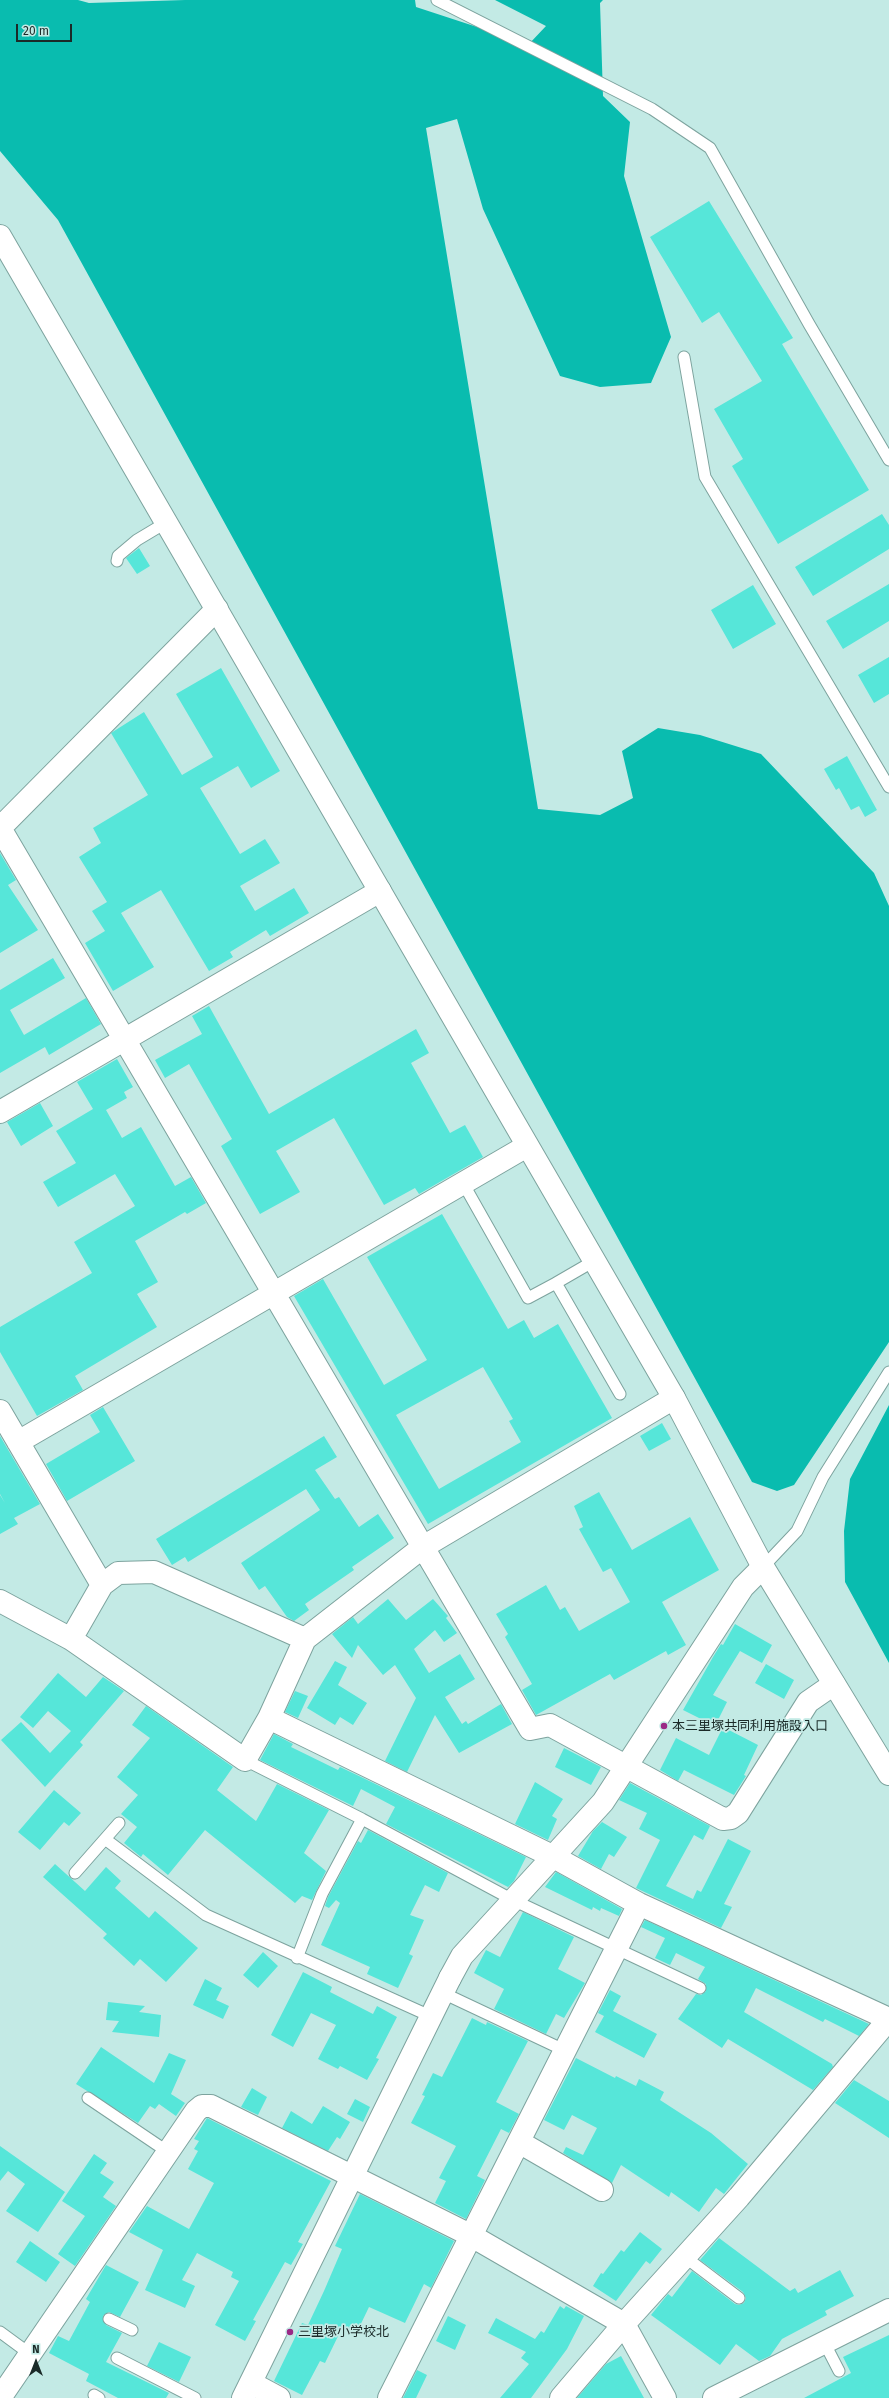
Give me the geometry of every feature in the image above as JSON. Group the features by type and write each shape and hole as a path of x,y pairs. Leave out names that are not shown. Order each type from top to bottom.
{"street":[{"path":"0,236 167,522 526,1146 674,1398 763,1567 889,1774"},
{"path":"217,609 0,828 530,1729 550,1725 723,1819 731,1818 738,1813 808,1702 834,1684"},
{"path":"0,1112 380,891"},
{"path":"18,1442 526,1146"},
{"path":"0,1601 71,1639 245,1760 268,1718 305,1639 423,1547 674,1398"},
{"path":"0,1411 102,1585"},
{"path":"279,2398 247,2391 354,2176 430,2016 462,1956 552,1856 595,1812 628,1767 743,1587 763,1567"},
{"path":"71,1639 102,1585 118,1573 154,1572 305,1639"},
{"path":"268,1718 552,1856 639,1904 889,2019 744,2191 624,2324 561,2398"},
{"path":"389,2398 470,2235 566,2051 639,1904"},
{"path":"0,2398 196,2111 202,2106 212,2106 470,2235 624,2324 665,2398"},
{"path":"519,2142 602,2190"},
{"path":"714,2398 889,2310"}],"lane":[{"path":"437,0 652,108 710,148 809,324 889,460"},
{"path":"684,357 705,476 889,787"},
{"path":"116,561 118,556 137,540 167,522"},
{"path":"463,1183 528,1298 594,1261"},
{"path":"556,1283 620,1394"},
{"path":"763,1567 797,1532 823,1477 889,1372"},
{"path":"245,1760 362,1819 513,1900 700,1988"},
{"path":"297,1958 322,1894 362,1819"},
{"path":"75,1873 119,1823"},
{"path":"105,1839 206,1915 297,1958 430,2016"},
{"path":"446,1985 566,2051"},
{"path":"88,2098 168,2152"},
{"path":"684,2257 739,2298"},
{"path":"110,2319 132,2330"},
{"path":"0,2332 30,2354"},
{"path":"824,2342 839,2371"},
{"path":"117,2358 194,2398"}],"shaded area":[{"path":"0,0 78,0 89,3 185,0 415,0 416,7 529,44 546,26 495,0 603,0 600,3 603,96 630,122 624,176 671,337 651,383 600,387 560,376 483,209 457,119 426,128 538,809 600,815 633,798 622,751 658,728 700,735 761,754 874,873 889,906 889,1342 794,1485 777,1491 752,1482 58,220 0,151"},
{"path":"889,1405 889,1663 845,1582 844,1531 850,1479"}],"building":[{"path":"709,201 793,338 782,344 869,490 778,544 732,466 743,459 714,409 762,381 719,312 702,323 650,237"},
{"path":"882,514 889,525 889,549 813,596 795,567"},
{"path":"139,548 150,566 137,574 126,558"},
{"path":"889,584 889,621 843,649 826,621"},
{"path":"753,585 776,624 733,649 711,610"},
{"path":"889,657 889,694 874,703 858,675"},
{"path":"221,668 280,771 251,788 238,766 200,788 240,854 265,839 280,863 240,886 255,911 294,888 309,913 270,936 266,930 230,952 233,957 209,971 161,890 121,913 154,967 113,991 85,943 105,931 92,911 107,902 79,857 101,843 93,828 148,795 111,733 144,712 182,775 213,757 176,694"},
{"path":"847,756 877,810 865,817 859,806 851,810 839,788 836,790 824,769"},
{"path":"0,853 16,880 8,885 38,930 0,953"},
{"path":"53,958 65,978 10,1010 24,1035 86,998 101,1024 49,1055 45,1047 0,1073 0,990"},
{"path":"209,1006 269,1114 416,1029 429,1053 411,1063 450,1133 465,1125 483,1157 419,1194 415,1188 384,1205 334,1118 276,1151 300,1192 260,1214 221,1146 232,1139 189,1064 165,1078 155,1060 202,1034 192,1016"},
{"path":"117,1059 133,1087 124,1092 127,1098 106,1110 122,1138 141,1127 175,1186 191,1177 206,1203 187,1214 185,1212 135,1241 158,1282 137,1294 157,1327 75,1376 83,1390 37,1416 0,1352 0,1327 92,1273 74,1242 135,1206 115,1174 58,1207 43,1182 76,1163 56,1131 93,1109 77,1082"},
{"path":"40,1103 53,1126 21,1146 7,1122"},
{"path":"442,1214 508,1329 524,1320 534,1338 558,1324 612,1418 428,1524 294,1296 323,1279 384,1385 427,1360 367,1257","holes":["483,1367 513,1419 509,1421 521,1442 439,1489 396,1415"]},
{"path":"103,1407 135,1461 67,1501 46,1464 100,1432 90,1415"},
{"path":"662,1423 671,1439 649,1451 640,1436"},
{"path":"0,1436 40,1504 14,1518 18,1524 0,1534 0,1495 5,1503 0,1494"},
{"path":"324,1436 337,1457 315,1470 335,1499 339,1497 359,1527 378,1514 394,1538 352,1567 354,1570 305,1604 309,1610 294,1621 287,1617 265,1586 259,1590 241,1563 320,1510 306,1489 188,1562 185,1557 172,1565 156,1539"},
{"path":"599,1492 632,1550 690,1517 719,1570 662,1602 686,1645 668,1655 666,1651 614,1680 610,1674 536,1715 522,1690 532,1684 505,1637 508,1634 496,1614 546,1585 560,1610 565,1607 579,1631 630,1602 611,1568 603,1572 579,1529 583,1527 574,1506"},
{"path":"388,1599 406,1620 433,1599 448,1616 446,1618 457,1633 444,1642 435,1630 414,1649 429,1673 460,1654 475,1679 445,1697 462,1724 466,1721 468,1724 501,1704 512,1724 459,1753 435,1715 407,1772 385,1761 416,1698 395,1665 383,1675 358,1645 352,1658 332,1634 353,1617 358,1624"},
{"path":"735,1624 772,1645 762,1663 740,1651 713,1695 727,1702 715,1726 683,1710 713,1657 721,1644 723,1645"},
{"path":"335,1661 347,1667 338,1685 367,1703 353,1725 340,1717 335,1725 307,1708"},
{"path":"766,1664 794,1680 784,1699 755,1683"},
{"path":"58,1673 86,1697 103,1677 124,1691 80,1742 83,1745 45,1787 1,1740 21,1722 50,1753 71,1731 48,1711 33,1728 20,1717"},
{"path":"295,1691 308,1696 298,1718 285,1712"},
{"path":"146,1706 233,1767 217,1790 256,1821 277,1784 329,1810 304,1853 326,1871 312,1900 302,1896 295,1903 205,1830 168,1875 143,1854 141,1857 124,1843 137,1827 121,1814 138,1795 117,1777 150,1738 132,1725"},
{"path":"723,1727 758,1745 744,1775 746,1776 734,1795 684,1770 678,1781 660,1770 676,1738 709,1755"},
{"path":"274,1734 293,1744 291,1747 338,1770 340,1767 526,1857 514,1881 508,1887 386,1824 395,1807 361,1789 353,1806 260,1760"},
{"path":"564,1748 601,1767 591,1785 555,1767"},
{"path":"535,1782 563,1799 552,1816 557,1819 548,1840 515,1824"},
{"path":"630,1783 710,1826 703,1840 694,1835 666,1886 693,1899 697,1890 701,1892 728,1839 751,1851 724,1904 732,1907 721,1928 636,1888 660,1840 639,1829 647,1813 619,1800"},
{"path":"54,1790 81,1813 69,1826 64,1822 40,1850 18,1832"},
{"path":"602,1822 627,1837 614,1857 609,1854 601,1869 578,1856 593,1831"},
{"path":"368,1830 448,1873 439,1892 425,1885 410,1915 424,1920 409,1954 413,1956 398,1988 367,1974 370,1967 321,1945 340,1903 336,1900 329,1908 325,1906 328,1897 358,1841 361,1843"},
{"path":"55,1864 85,1891 106,1867 121,1881 115,1888 149,1918 155,1911 198,1948 166,1982 140,1959 134,1966 103,1938 107,1934 43,1877"},
{"path":"556,1872 622,1909 619,1916 601,1908 600,1911 593,1907 592,1910 545,1887"},
{"path":"523,1912 574,1937 558,1969 585,1983 564,2018 556,2014 546,2034 494,2009 504,1989 474,1973 486,1950 500,1957"},
{"path":"645,1920 869,2024 859,2036 825,2019 823,2022 756,1988 744,2012 832,2064 833,2067 813,2090 728,2039 722,2048 678,2019 696,1994 701,1995 706,1991 706,1984 698,1979 705,1967 676,1953 670,1965 655,1958 665,1938 641,1927"},
{"path":"263,1952 278,1966 258,1988 243,1975"},
{"path":"303,1972 332,1987 330,1992 373,2014 377,2006 397,2017 376,2058 379,2059 367,2080 340,2066 338,2069 318,2059 336,2025 311,2013 293,2047 271,2035"},
{"path":"205,1979 222,1988 216,2000 229,2006 223,2019 193,2005"},
{"path":"610,1990 621,1996 613,2011 657,2034 644,2058 595,2032 604,2016 598,2013"},
{"path":"108,2002 145,2006 139,2012 161,2015 159,2037 112,2032 119,2021 106,2020"},
{"path":"472,2018 486,2025 487,2022 528,2041 496,2102 519,2114 509,2133 501,2129 477,2176 485,2180 466,2219 435,2203 446,2181 439,2178 456,2146 411,2123 425,2096 422,2095 433,2073 442,2077"},
{"path":"101,2047 154,2083 169,2053 186,2060 171,2094 185,2103 176,2116 159,2104 155,2109 150,2106 138,2123 76,2084"},
{"path":"576,2058 615,2078 616,2076 636,2086 639,2079 664,2092 660,2100 711,2133 748,2164 724,2194 716,2188 699,2212 671,2192 669,2197 621,2165 612,2183 563,2153 566,2147 583,2155 597,2128 572,2115 564,2130 544,2120"},
{"path":"854,2080 889,2101 889,2138 835,2103"},
{"path":"252,2088 267,2097 258,2115 241,2107"},
{"path":"355,2099 370,2107 363,2122 347,2114"},
{"path":"323,2106 350,2122 340,2139 337,2137 328,2151 282,2128 291,2111 312,2124"},
{"path":"207,2118 331,2181 298,2242 303,2244 291,2265 285,2262 253,2320 256,2321 245,2341 215,2325 239,2281 231,2277 233,2272 197,2253 182,2280 195,2286 185,2308 145,2290 163,2250 129,2232 147,2206 189,2229 214,2183 188,2169 198,2151 194,2149 199,2141 194,2139"},
{"path":"0,2146 65,2192 38,2232 6,2211 25,2184 8,2171 0,2181"},
{"path":"94,2154 107,2163 100,2173 114,2182 103,2197 116,2206 75,2266 58,2254 85,2216 62,2201"},
{"path":"360,2194 454,2241 431,2288 424,2284 405,2323 369,2307 357,2332 343,2326 325,2363 320,2361 302,2395 274,2381 302,2323 308,2325 324,2291 342,2249 335,2246"},
{"path":"640,2232 662,2249 650,2264 646,2261 616,2301 593,2286 601,2273 603,2274 621,2250 624,2252"},
{"path":"719,2238 790,2291 795,2288 798,2293 840,2270 854,2296 825,2311 827,2315 782,2339 770,2356 759,2361 736,2344 720,2365 651,2315 668,2294 672,2297 692,2271 735,2304 739,2305 744,2303 746,2298 743,2292 700,2260"},
{"path":"30,2241 60,2262 46,2282 16,2262"},
{"path":"106,2265 139,2282 120,2317 109,2312 103,2316 106,2325 122,2333 106,2362 169,2393 166,2398 118,2398 86,2381 89,2374 49,2353 58,2336 69,2341 90,2302 86,2299"},
{"path":"560,2306 564,2309 566,2306 584,2316 567,2349 531,2398 500,2398 529,2364 521,2358 526,2352 488,2333 496,2318 535,2339 541,2331 544,2333"},
{"path":"448,2316 466,2325 455,2350 436,2341"},
{"path":"889,2335 889,2398 804,2398 851,2373 843,2357"},
{"path":"159,2342 191,2357 179,2382 147,2366"},
{"path":"621,2356 644,2398 577,2398 606,2364"},
{"path":"417,2370 427,2375 416,2398 403,2398"}],"place":[{"name":"本三里塚共同利用施設入口","path":"664,1726"},
{"name":"三里塚小学校北","path":"290,2332"}]}
